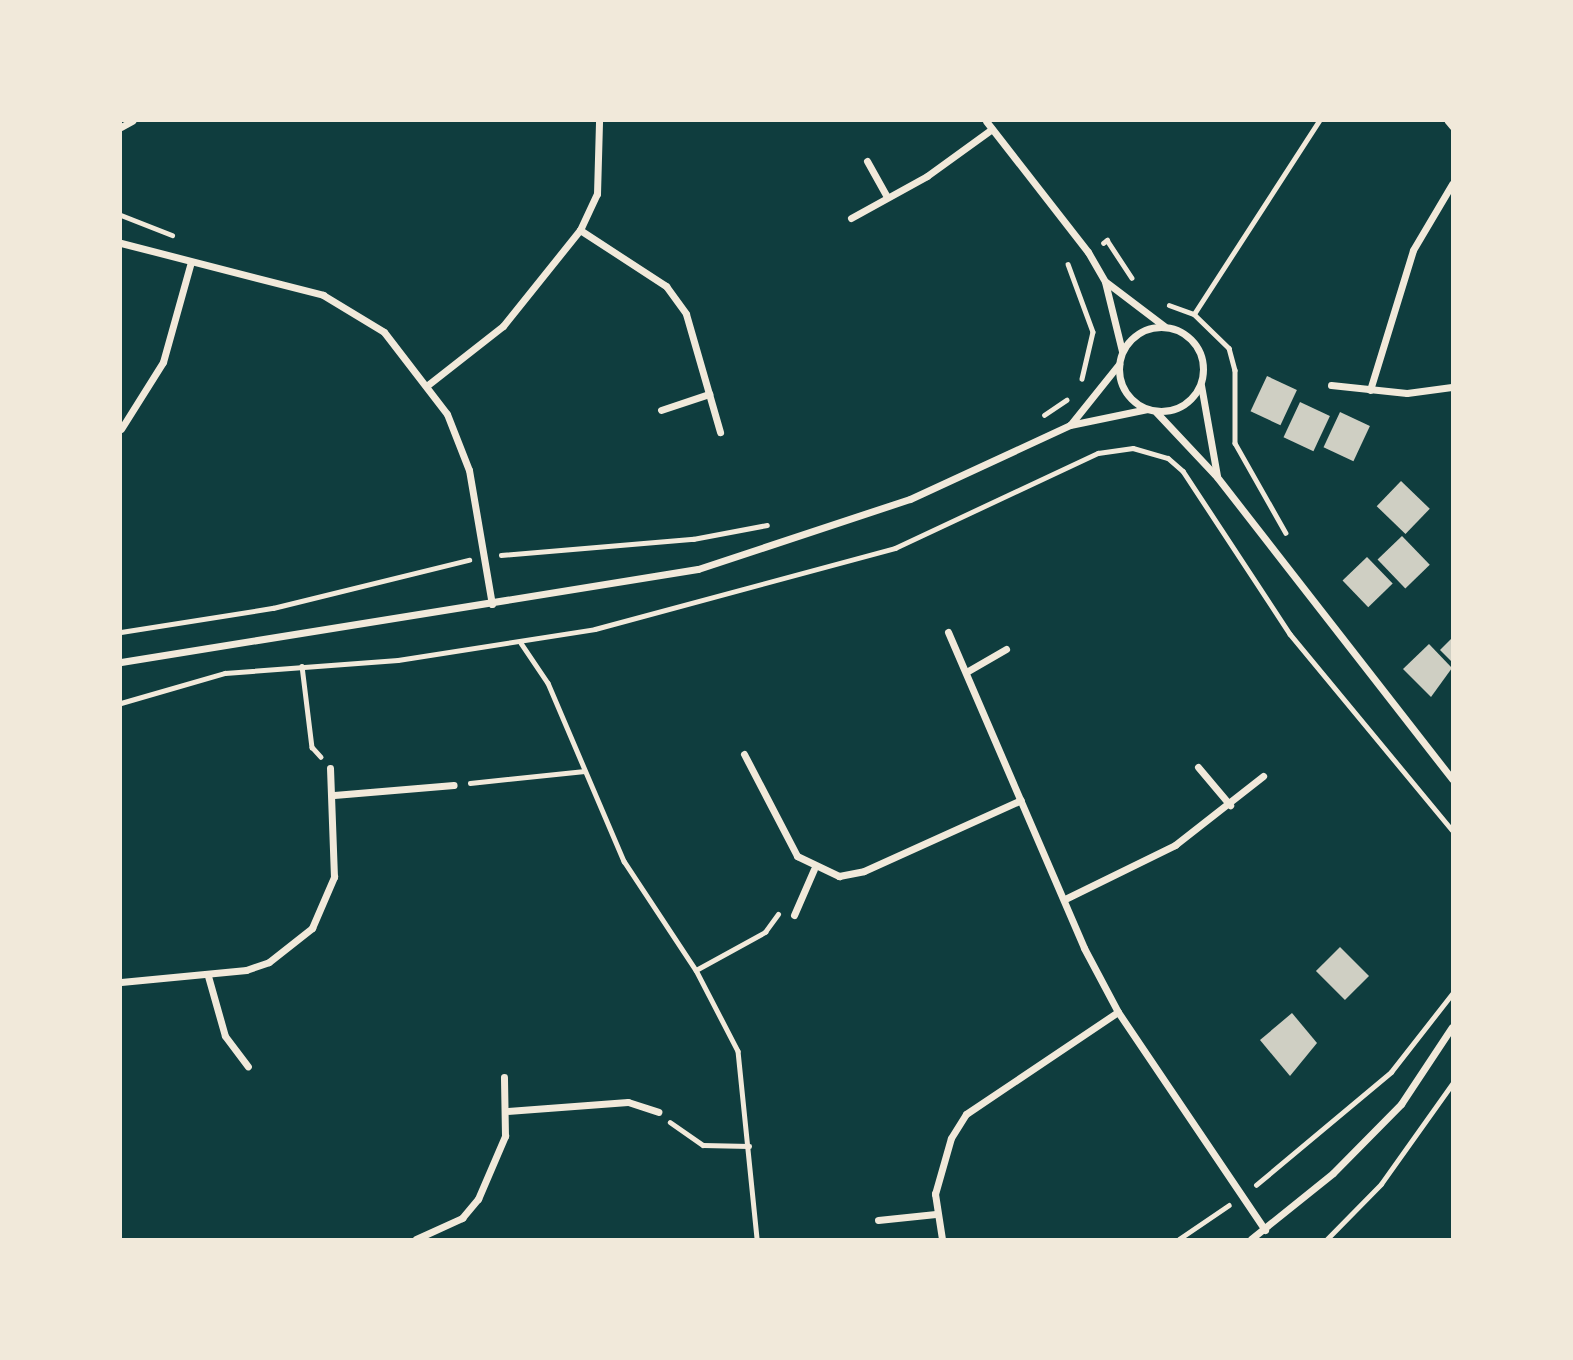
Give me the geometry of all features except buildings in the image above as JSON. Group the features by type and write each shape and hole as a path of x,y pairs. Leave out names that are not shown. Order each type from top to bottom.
{"street":[{"path":"121,127 132,121"},
{"path":"429,384 503,326 580,230 597,194 599,121"},
{"path":"986,121 1088,252 1105,282 1122,351 1119,364 1122,387 1152,411 1217,477 1452,779"},
{"path":"851,218 992,129"},
{"path":"867,161 887,197"},
{"path":"1370,390 1403,274 1452,184"},
{"path":"580,230 666,286 686,314 720,432"},
{"path":"121,243 323,295 384,332 429,384 469,470 492,604"},
{"path":"121,429 163,362 191,262"},
{"path":"1105,282 1164,326 1197,345 1217,477"},
{"path":"1122,351 1140,332 1164,326"},
{"path":"1070,425 1119,364"},
{"path":"121,662 698,569 910,499 1070,425 1180,407 1201,384"},
{"path":"1331,385 1370,390 1452,387"},
{"path":"662,410 709,394"},
{"path":"948,632 968,671 1021,800 1118,1012 1265,1230"},
{"path":"968,671 1006,649"},
{"path":"744,754 784,836 814,869 839,876 864,871 1021,800"},
{"path":"1198,767 1230,805"},
{"path":"121,982 208,976 269,962 312,928 334,877 334,795 330,768"},
{"path":"1065,899 1175,845 1230,805 1263,776"},
{"path":"334,795 454,785"},
{"path":"794,915 814,869"},
{"path":"208,976 225,1036 248,1066"},
{"path":"942,1239 936,1214 941,1167 966,1114 1118,1012"},
{"path":"1251,1239 1333,1173 1401,1104 1452,1027"},
{"path":"416,1239 462,1218 478,1199 505,1136 504,1077"},
{"path":"506,1111 628,1102 658,1112"},
{"path":"878,1220 936,1214"}],"path":[{"path":"1194,314 1319,121"},
{"path":"1447,121 1452,127"},
{"path":"1088,252 1107,240 1138,286"},
{"path":"1068,264 1093,332 1077,387"},
{"path":"1156,300 1194,314 1229,348 1235,370 1234,443 1289,538"},
{"path":"1038,418 1072,393"},
{"path":"121,703 225,673 522,643 847,564 956,523 1098,453 1133,448 1168,458 1184,471 1290,634 1452,830"},
{"path":"121,632 274,608 483,558 693,539 782,521"},
{"path":"522,643 548,683 624,861 696,970 738,1051 750,1146 757,1239"},
{"path":"302,666 312,747 330,768"},
{"path":"454,785 584,771"},
{"path":"696,970 765,932 780,910 794,915"},
{"path":"1179,1239 1243,1196 1391,1072 1452,994"},
{"path":"1327,1239 1381,1184 1452,1084"},
{"path":"658,1112 703,1145 750,1146"}]}
